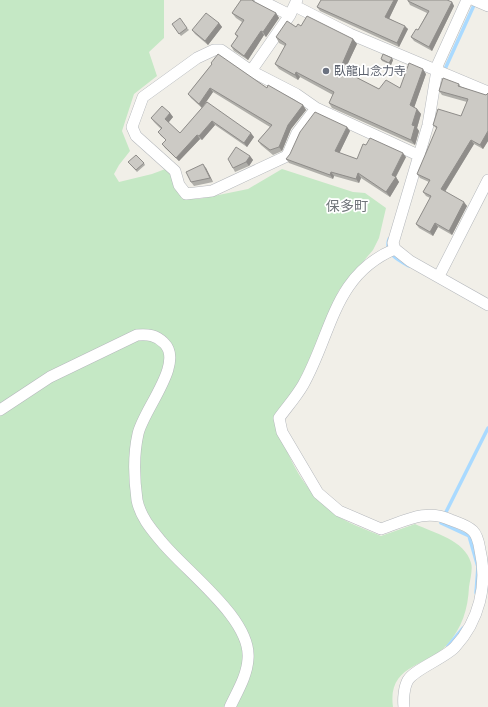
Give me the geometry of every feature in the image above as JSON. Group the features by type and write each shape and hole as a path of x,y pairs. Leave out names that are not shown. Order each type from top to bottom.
{"street":[{"path":"260,0 294,7 350,34 437,69 488,92"},
{"path":"391,251 415,154 428,125 437,69 477,2"},
{"path":"251,71 294,7"},
{"path":"316,108 298,133 288,156 212,191 186,194 179,184 175,171 136,136 132,127 143,97 197,58 214,50 221,50 251,71 296,94 316,108 415,154"},
{"path":"439,276 488,180"},
{"path":"391,251 439,276 488,305"},
{"path":"391,251 374,259 355,277 343,294 303,385 279,418 282,432 310,483 318,493 339,511 381,529 421,515 432,514 444,517 465,526 472,530 477,536 483,568 481,602 476,617 455,647 430,665 416,672 409,679 404,695 404,707"},
{"path":"0,410 50,377 137,335 148,334 158,338 169,348 171,357 166,376 148,409 138,432 134,463 138,502 147,525 171,554 226,609 240,626 247,642 248,659 244,679 230,707"}],"green space":[{"path":"0,0 164,0 164,38 149,52 157,76 134,94 122,131 130,151 114,174 119,182 152,174 168,168 182,199 199,199 248,189 282,169 353,192 365,193 386,208 379,238 373,250 339,290 299,383 275,415 279,430 291,459 306,485 326,507 339,517 381,536 415,524 448,538 462,548 468,555 472,565 472,571 466,611 457,632 447,645 439,652 402,674 396,682 393,693 393,707 0,707"}],"building":[{"path":"241,0 252,0 276,13 263,32 261,31 244,56 231,46 238,36 235,34 244,20 232,13"},
{"path":"321,0 394,0 385,17 405,26 397,43 317,7"},
{"path":"408,0 447,0 452,2 429,47 411,37 416,29 418,30 429,11"},
{"path":"206,13 219,23 205,41 192,30"},
{"path":"307,16 353,39 340,69 379,89 386,80 400,88 409,63 423,69 410,105 417,109 412,125 415,126 411,140 329,103 334,92 296,72 295,75 275,64 286,44 276,37 287,21 296,27 298,24 301,26"},
{"path":"180,18 187,28 179,34 172,24"},
{"path":"218,54 267,88 268,85 303,105 288,125 279,147 270,150 258,141 272,125 210,88 199,104 188,94"},
{"path":"383,54 392,58 389,63 381,59"},
{"path":"443,78 459,84 458,86 486,95 488,93 488,131 480,145 471,140 441,189 464,202 449,231 435,223 430,232 416,224 431,196 423,192 430,180 417,174 437,127 433,125 438,109 461,116 468,99 439,91"},
{"path":"207,102 251,133 244,143 212,121 176,158 162,144 166,140 158,132 162,128 151,118 162,106 170,113 165,119 180,133"},
{"path":"315,112 347,127 335,151 357,159 363,144 366,145 370,138 403,153 392,175 396,177 386,192 358,173 356,179 331,172 330,175 286,159 290,154 300,132"},
{"path":"236,147 250,156 246,162 233,168 228,159"},
{"path":"136,155 144,163 136,170 128,162"},
{"path":"203,164 210,178 191,182 186,172"}],"waterway":[{"path":"445,69 475,3"},
{"path":"389,239 388,248 390,252 397,259 409,266"},
{"path":"445,514 488,428"},
{"path":"442,521 441,523 469,536 478,567 476,593"},
{"path":"448,646 463,628"}],"place":[{"name":"臥龍山念力寺","path":"326,71"}],"district":[{"name":"保多町","path":"347,206"}]}
